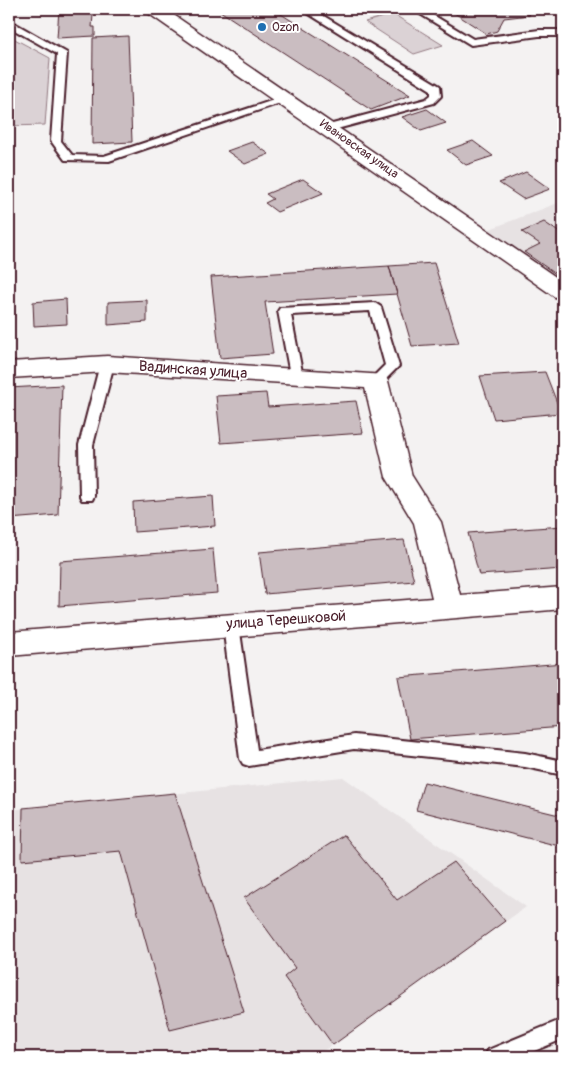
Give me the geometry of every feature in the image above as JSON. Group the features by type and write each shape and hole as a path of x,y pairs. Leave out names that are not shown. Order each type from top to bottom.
{"street":[{"name":"Ивановская улица","path":"154,9 288,99 563,292"},
{"name":"Вадинская улица","path":"9,370 107,364 376,381"},
{"path":"376,381 399,478 427,522 449,608"},
{"name":"улица Терешковой","path":"9,644 563,598"}],"lane":[{"path":"306,9 436,88 437,92 430,101 329,128"},
{"path":"417,9 471,42 539,33 563,33"},
{"path":"9,23 62,53 56,141 69,158 105,159 288,99"},
{"path":"296,377 284,311 375,307 392,366 376,381"},
{"path":"87,496 86,446 107,364"},
{"path":"231,625 250,759 354,742 525,760 563,768"},
{"path":"495,1057 563,1029"}],"shaded area":[{"path":"393,14 443,45 414,54 365,22"},
{"path":"9,36 50,58 45,125 9,126"},
{"path":"563,201 563,285 485,231"},
{"path":"343,777 526,907 315,1057 9,1057 9,810"}],"building":[{"path":"59,9 96,9 96,14 93,15 92,27 95,27 95,36 57,38"},
{"path":"217,9 273,9 410,95 371,110"},
{"path":"448,9 525,9 530,15 504,18 497,31 487,34"},
{"path":"128,36 132,142 92,144 93,38"},
{"path":"427,109 446,123 421,131 402,117"},
{"path":"473,141 493,156 466,165 447,150"},
{"path":"252,142 269,154 245,164 227,151"},
{"path":"526,172 550,189 523,199 499,183"},
{"path":"303,179 323,193 277,212 265,203 273,199 266,194"},
{"path":"544,222 563,235 563,279 524,252 540,244 522,232"},
{"path":"434,263 459,343 412,346 389,266"},
{"path":"389,266 397,294 265,302 273,354 220,358 211,277"},
{"path":"66,299 67,324 34,326 33,302"},
{"path":"147,300 147,322 108,325 108,302"},
{"path":"545,372 561,413 494,419 480,376"},
{"path":"62,385 58,515 9,519 9,388"},
{"path":"266,393 268,407 356,401 363,433 221,443 216,396"},
{"path":"213,496 215,526 134,532 133,502"},
{"path":"563,526 563,569 479,575 468,533"},
{"path":"404,540 414,581 265,594 259,552"},
{"path":"213,549 217,593 59,606 60,561"},
{"path":"563,663 563,727 410,739 398,677"},
{"path":"424,782 563,816 563,847 416,810"},
{"path":"175,793 244,1012 170,1030 121,851 22,860 23,808"},
{"path":"344,835 397,900 454,862 505,921 333,1045 284,977 295,968 244,898"}],"place":[{"name":"Ozon","path":"262,27"}]}
